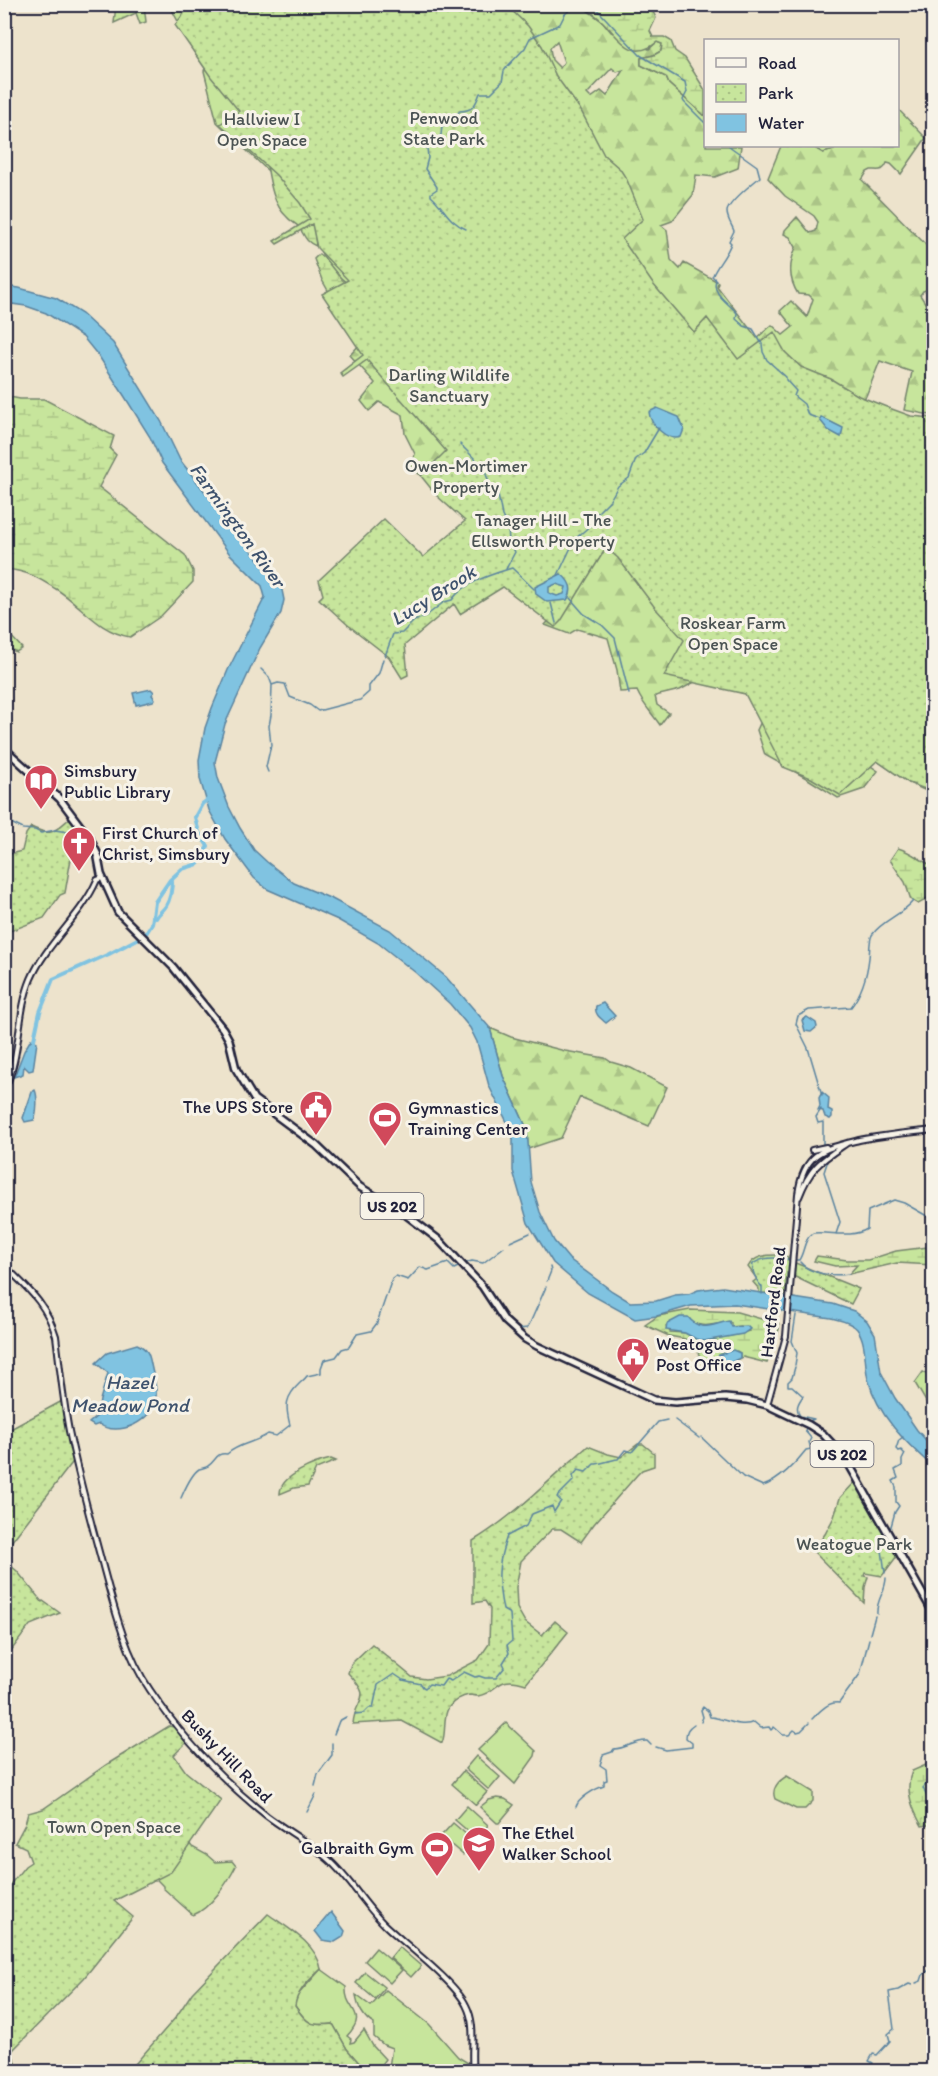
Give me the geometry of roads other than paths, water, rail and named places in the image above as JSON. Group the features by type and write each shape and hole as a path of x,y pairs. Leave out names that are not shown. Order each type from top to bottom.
{"highway":[{"name":"US 202","path":"4,748 60,798 90,838 103,878 118,912 177,971 224,1029 236,1069 254,1099 324,1152 361,1188 405,1214 439,1240 482,1286 505,1321 525,1339 654,1400 681,1402 741,1399 767,1405 823,1434 846,1459 933,1614"}],"main road":[{"path":"4,1090 14,1065 23,1006 32,979 46,953 67,928 98,878 103,878"},
{"name":"Hartford Road","path":"767,1405 784,1343 799,1184 806,1167 818,1154 829,1147 893,1134 933,1130"},
{"name":"Hartford Road","path":"798,1200 815,1168 824,1158 847,1143"},
{"path":"812,1150 829,1147"},
{"path":"806,1157 806,1167"},
{"name":"Bushy Hill Road","path":"4,1265 40,1300 52,1324 56,1336 69,1430 103,1568 124,1634 148,1688 181,1732 207,1760 266,1815 334,1864 383,1923 454,1989 465,2002 470,2013 473,2072"}],"water":[{"path":"5,286 56,298 82,314 113,343 161,421 180,460 282,590 284,600 281,613 260,648 225,724 215,762 218,778 229,807 254,850 267,862 294,883 332,899 390,930 446,977 490,1028 503,1076 527,1129 531,1182 540,1212 554,1241 569,1259 630,1302 656,1301 698,1290 723,1287 833,1304 854,1311 867,1321 875,1334 881,1372 895,1398 917,1430 933,1448 933,1467 894,1428 878,1405 868,1379 862,1340 857,1329 852,1325 831,1318 735,1304 691,1306 657,1316 635,1319 588,1293 553,1263 528,1223 513,1171 511,1130 489,1086 477,1042 470,1028 450,1004 378,943 338,920 267,889 254,878 225,839 209,810 200,779 199,760 205,728 212,708 228,670 265,597 262,586 229,553 162,463 150,437 125,397 100,358 83,337 46,313 26,306 5,303"},
{"path":"657,408 679,417 684,429 681,437 665,435 656,427 649,412"},
{"path":"821,417 843,428 841,437 828,430 820,420"},
{"path":"561,574 571,589 567,600 547,602 536,594 535,587","holes":["556,584 566,587 564,594 557,596 549,593 549,587"]},
{"path":"151,689 155,699 136,705 133,693"},
{"path":"603,1003 615,1016 606,1023 596,1011 596,1006"},
{"path":"807,1017 816,1023 817,1027 811,1032 805,1031 802,1020"},
{"path":"31,1039 37,1042 33,1070 29,1071 24,1066 23,1074 14,1077 24,1051"},
{"path":"35,1090 37,1101 35,1118 25,1122 23,1118 32,1092"},
{"path":"822,1092 829,1098 828,1110 832,1112 830,1119 825,1117 823,1111 818,1110"},
{"path":"680,1317 688,1317 702,1326 729,1321 732,1327 747,1326 750,1329 743,1334 704,1341 685,1333 666,1330 667,1324"},
{"name":"Hazel Meadow Pond","path":"137,1344 147,1351 149,1357 156,1390 154,1406 142,1420 125,1428 107,1428 99,1424 94,1426 89,1423 98,1415 108,1373 96,1363 107,1353"},
{"path":"733,1350 740,1353 740,1358 725,1365 715,1364 719,1355"},
{"path":"331,1912 345,1931 343,1937 335,1942 322,1940 315,1931"}],"waterway":[{"path":"466,229 450,218 431,196 437,187 425,169 428,158 427,147 441,135 442,126 460,111 468,110 473,106 480,93 491,93 502,82 504,71 525,48 530,38 560,24 565,14 577,4"},
{"path":"592,4 640,55 685,82 687,92 683,100 704,122"},
{"path":"713,275 731,243 729,241 734,231 728,217 728,208 760,177 757,166 730,147"},
{"path":"712,276 716,280 718,294 737,313 736,319 744,326 753,329 762,344 767,360 786,377 796,391 794,396 804,404 808,415 820,419"},
{"name":"Lucy Brook","path":"558,575 575,539 592,524 618,486 629,478 636,459 644,453 659,428"},
{"path":"460,444 484,468 490,486 498,495 502,516 508,528 509,541 515,552 506,569"},
{"name":"Lucy Brook","path":"385,656 393,634 402,633 414,621 426,616 444,602 452,600 464,588 479,580 512,568 534,589"},
{"path":"570,598 584,614 602,625 615,638 629,694"},
{"path":"551,603 556,623"},
{"name":"Lucy Brook","path":"261,669 269,677 272,685 285,684 290,697 318,711 360,700 369,692 369,686 379,673 383,659"},
{"path":"268,772 266,767 271,745 269,726 272,685"},
{"path":"33,1044 40,1012 53,979 145,935 152,924 155,902 170,880 182,869 198,864 208,846 199,833 195,817 202,804 210,798"},
{"path":"11,823 23,829 41,833 55,830 74,833"},
{"path":"156,918 169,900 172,879"},
{"path":"822,1095 808,1048 796,1024 798,1016 809,1010 851,1007 861,990 865,977 872,935 881,925 913,901"},
{"path":"821,1109 816,1117 818,1123 823,1122 823,1145"},
{"path":"826,1161 824,1172 840,1222 836,1234"},
{"path":"796,1260 801,1257 807,1239 813,1233 854,1234 861,1232 867,1229 868,1211 894,1200 934,1220"},
{"path":"510,1242 530,1233"},
{"path":"465,1263 472,1261 483,1263 504,1247"},
{"path":"762,1294 762,1287 755,1276 753,1264 766,1259 789,1259"},
{"path":"800,1262 816,1272 830,1275 849,1274"},
{"path":"181,1498 193,1474 207,1467 218,1456 268,1434 276,1436 290,1425 287,1407 291,1393 307,1376 321,1373 324,1360 336,1357 342,1349 349,1347 357,1334 371,1331 377,1323 392,1279 396,1276 408,1280 420,1267 428,1270 448,1263 454,1269 460,1266"},
{"path":"547,1281 551,1271 550,1267"},
{"path":"519,1329 527,1328 546,1287"},
{"path":"795,1365 797,1353 792,1341 796,1315"},
{"path":"795,1367 788,1386 792,1386 803,1396 797,1408 800,1416 814,1419 809,1421"},
{"path":"355,1714 364,1713 369,1708 373,1708 378,1685 394,1674 403,1680 421,1684 425,1688 429,1684 441,1686 446,1679 451,1681 464,1672 475,1677 496,1678 505,1667 503,1663 509,1653 507,1645 512,1641 510,1614 503,1610 499,1581 501,1555 507,1536 526,1526 532,1514 552,1506 554,1512 561,1501 557,1497 574,1480 573,1476 578,1470 586,1472 594,1464 618,1459 625,1450 632,1452 658,1422 667,1420"},
{"path":"675,1420 699,1438"},
{"path":"701,1437 743,1477 763,1486 781,1476 806,1450 811,1449 809,1442 811,1438 805,1431 806,1428"},
{"path":"890,1530 899,1506 896,1502 896,1487 893,1481 898,1478 895,1470 902,1466 905,1454 896,1449 899,1440 903,1437"},
{"path":"885,1573 882,1550 887,1540 886,1536"},
{"path":"877,1613 886,1578"},
{"path":"870,1634 875,1616"},
{"path":"812,1719 827,1705 839,1703 860,1674 869,1639"},
{"path":"701,1722 703,1707 708,1711 710,1717 738,1724 754,1722 761,1728 769,1727 771,1730 774,1727 783,1735 789,1735 794,1730 801,1731 809,1723"},
{"path":"334,1734 339,1721 346,1717"},
{"path":"656,1747 666,1750 692,1747 692,1743 686,1736 694,1724"},
{"path":"576,1807 587,1795 604,1786 604,1781 607,1780 606,1769 600,1765 603,1755 614,1749 639,1742 647,1741 651,1745"},
{"path":"315,1786 318,1774 332,1755 332,1743"},
{"path":"934,1771 931,1771 931,1779 923,1788 929,1801 934,1804"},
{"path":"307,1812 316,1794"},
{"path":"916,1983 921,1981 923,1975 934,1966"},
{"path":"862,2072 873,2063 869,2061 873,2054 877,2055 890,2041 888,2034 894,2029 889,1992 909,1984 912,1985"}],"place":[{"name":"Simsbury Public Library","path":"41,810"},
{"name":"First Church of Christ, Simsbury","path":"79,872"},
{"name":"The UPS Store","path":"316,1136"},
{"name":"Gymnastics Training Center","path":"385,1147"},
{"name":"Weatogue Post Office","path":"633,1383"},
{"name":"The Ethel Walker School","path":"479,1872"},
{"name":"Galbraith Gym","path":"437,1877"}],"park label":[{"name":"Penwood State Park","path":"444,128"},
{"name":"Hallview I Open Space","path":"262,129"},
{"name":"Darling Wildlife Sanctuary","path":"449,385"},
{"name":"Owen-Mortimer Property","path":"466,476"},
{"name":"Tanager Hill - The Ellsworth Property","path":"543,530"},
{"name":"Roskear Farm Open Space","path":"733,633"},
{"name":"Weatogue Park","path":"854,1544"},
{"name":"Town Open Space","path":"114,1827"}],"water label":[{"name":"Farmington River","path":"238,525"}]}
